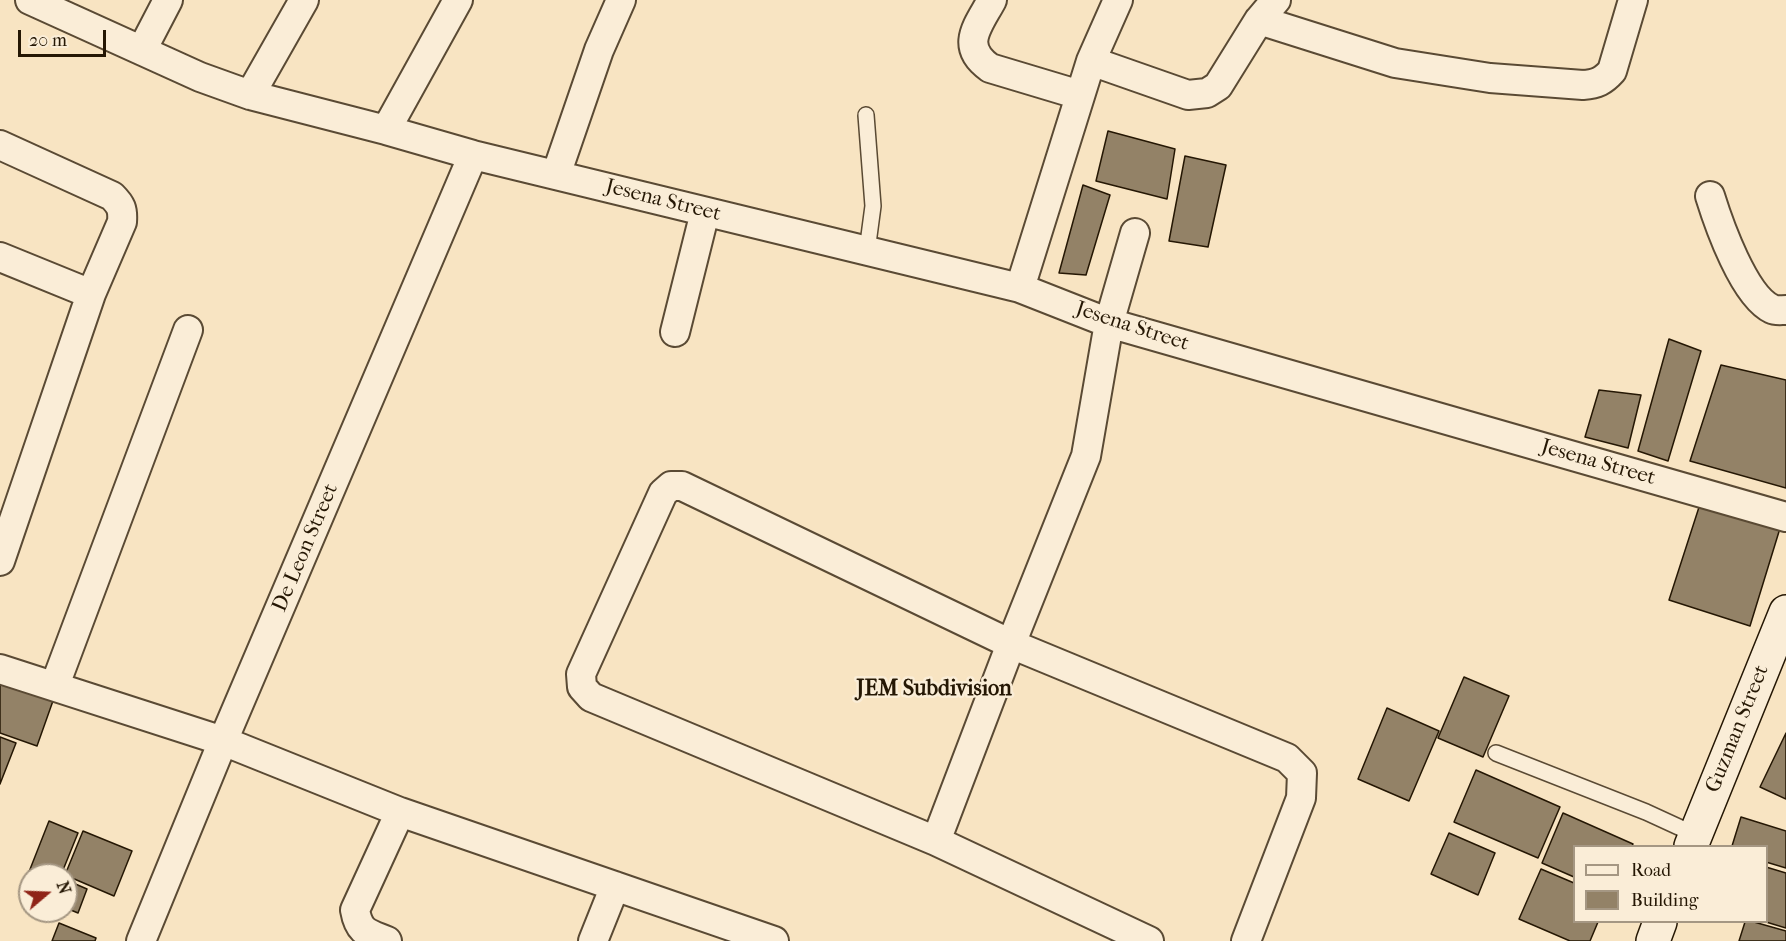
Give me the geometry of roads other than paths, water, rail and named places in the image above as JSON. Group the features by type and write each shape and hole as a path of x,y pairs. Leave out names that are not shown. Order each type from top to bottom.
{"main road":[{"name":"Guzman Street","path":"1693,841 1786,612"},
{"path":"1653,941 1659,923"}],"street":[{"name":"Jesena Street","path":"30,0 200,77 250,95 386,130 473,156 1020,288 1109,323 1786,517"},
{"path":"142,50 168,0"},
{"path":"250,95 304,0"},
{"path":"386,130 458,0"},
{"path":"556,175 599,51 621,0"},
{"path":"992,0 972,40 974,53 979,61 990,68 1080,95"},
{"path":"1020,288 1091,61 1118,0"},
{"path":"1091,61 1188,95 1207,93 1218,86 1268,10 1395,63 1490,78 1596,84 1604,80 1612,71 1633,0"},
{"path":"0,145 112,196 120,205 122,222 91,294 0,560"},
{"name":"De Leon Street","path":"141,941 473,156"},
{"path":"1710,196 1716,216 1738,266 1758,299 1774,310 1786,310"},
{"path":"675,332 705,212"},
{"path":"936,840 1086,456 1109,323 1135,233"},
{"path":"0,257 91,294"},
{"path":"55,685 188,330"},
{"path":"1149,941 936,840 591,697 582,687 581,674 663,493 671,486 682,486 1011,644 1287,758 1302,773 1301,798 1246,941"},
{"path":"0,669 224,741 400,812 774,941"},
{"path":"387,941 363,931 358,924 355,910 400,812"},
{"path":"593,941 615,886"}],"lane":[{"path":"866,115 873,206 867,251"},
{"path":"1496,753 1646,812 1693,841"}],"district":[{"name":"JEM Subdivision","path":"934,690"}]}
